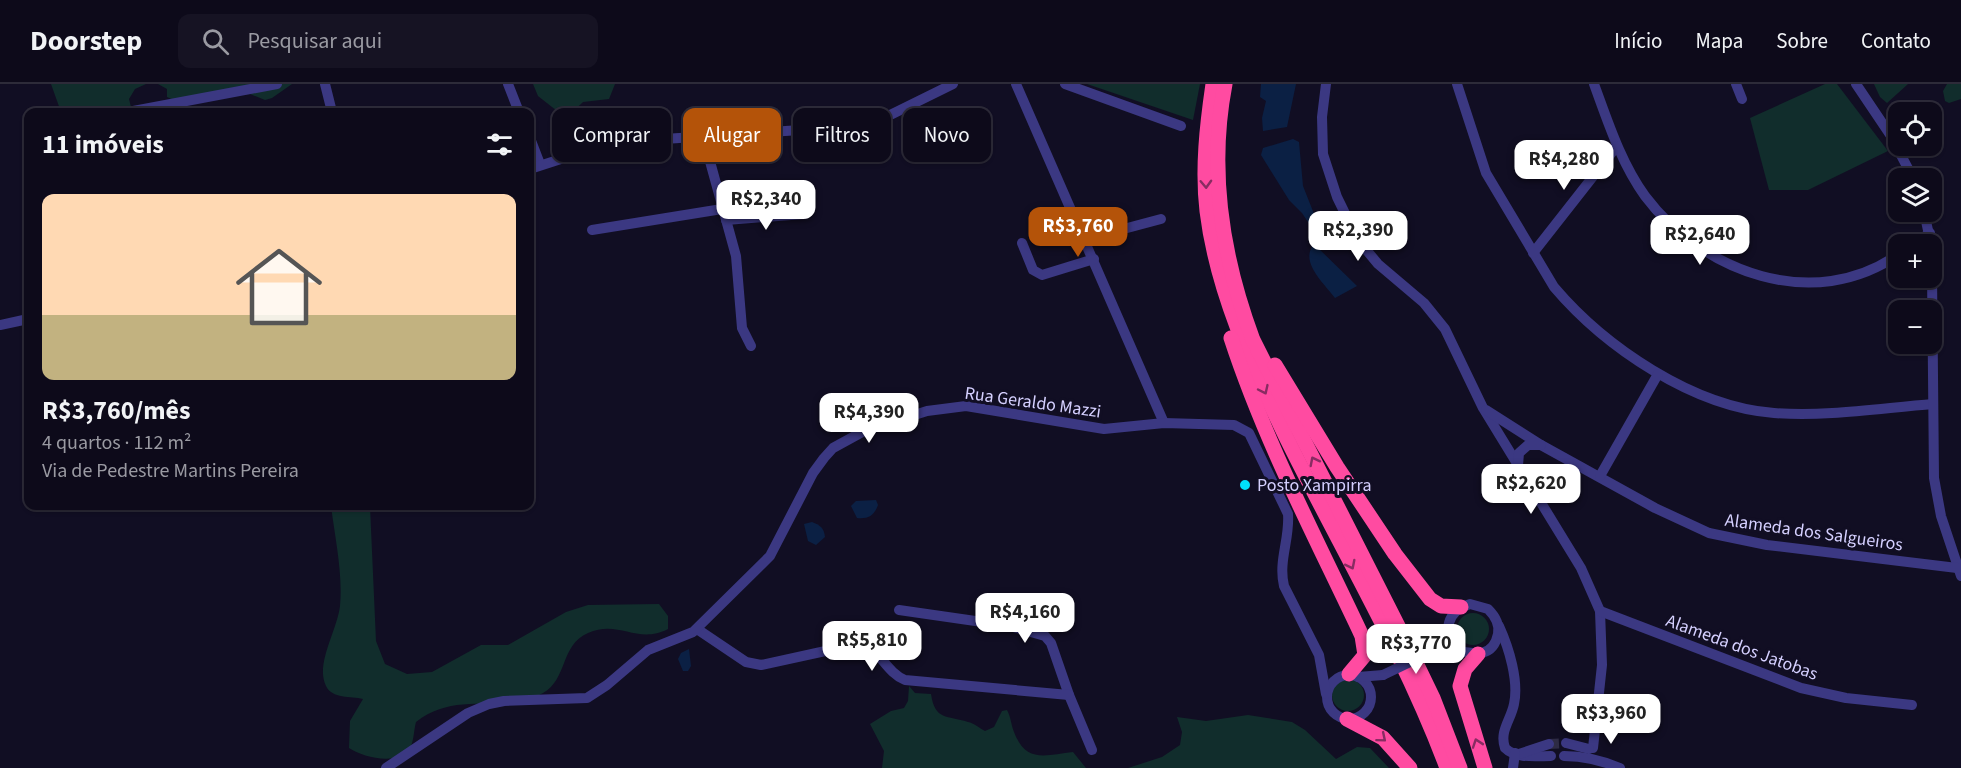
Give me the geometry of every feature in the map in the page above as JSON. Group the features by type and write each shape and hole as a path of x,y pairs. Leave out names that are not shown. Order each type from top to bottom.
{"highway":[{"path":"1213,84 1208,120 1205,180 1207,209 1242,342 1264,392 1418,696 1447,768"},
{"path":"1225,84 1219,129 1218,186 1226,276 1253,340 1433,698 1460,768"},
{"path":"1226,276 1289,388 1395,554 1434,603 1461,606"},
{"path":"1226,276 1221,301 1260,421 1366,647 1361,661 1349,676"},
{"path":"1483,652 1465,669 1460,686 1485,768"},
{"path":"1347,719 1383,738 1410,768"}],"street":[{"path":"149,108 277,84"},
{"path":"325,84 331,108"},
{"path":"508,84 517,108"},
{"path":"781,131 861,125 894,114 953,84"},
{"path":"1016,84 1086,239 1164,423"},
{"path":"1065,84 1181,126"},
{"path":"1326,84 1322,117 1323,154 1342,207 1358,240 1378,264 1424,303 1445,328 1483,408 1581,568 1600,611 1602,665 1588,751"},
{"path":"1457,84 1486,173 1554,287 1567,302 1610,339 1658,374 1718,402 1747,410 1775,413 1934,404"},
{"path":"1594,84 1617,146 1644,195 1682,236 1704,252 1752,274 1802,283 1828,280 1879,265 1888,260"},
{"path":"1736,84 1742,99"},
{"path":"1856,84 1891,136 1909,168"},
{"path":"535,167 601,150 683,139"},
{"path":"1533,253 1617,146"},
{"path":"710,162 739,270 742,328 751,346"},
{"path":"592,230 724,215 804,214"},
{"path":"1086,239 1161,219"},
{"path":"1022,243 1033,270 1042,275 1094,259"},
{"path":"1932,288 1936,496 1959,572"},
{"path":"0,325 24,321"},
{"path":"1600,476 1658,374"},
{"name":"Rua Geraldo Mazzi","path":"386,768 468,713 489,704 504,701 587,698 607,685 648,650 696,628 770,556 813,473 833,448 864,431 895,420 947,407 985,408 1053,423 1104,429 1164,423 1234,425 1249,433 1288,514 1289,525 1281,574 1284,586 1319,656"},
{"name":"Alameda dos Salgueiros","path":"1483,408 1541,445 1684,523 1730,538 1959,572"},
{"path":"1519,469 1517,458 1521,450 1528,445 1541,445"},
{"path":"1458,650 1451,642 1448,633 1448,622 1453,613 1461,606 1470,604 1488,609 1498,623 1513,663 1514,706 1504,728 1503,742 1509,752 1531,757 1551,756"},
{"path":"899,610 1010,626 1039,633 1051,644 1092,750"},
{"name":"Alameda dos Jatobas","path":"1600,611 1802,688 1846,698 1912,705"},
{"path":"1483,652 1498,633 1498,623"},
{"path":"696,628 753,664 770,665 861,643 874,650 890,672 905,680 1069,695"},
{"path":"1437,649 1448,633"},
{"path":"1326,694 1329,686 1349,676 1381,676 1437,649 1458,650 1468,654 1483,652 1504,657 1512,672"},
{"path":"1319,656 1370,689 1371,697"},
{"path":"1319,656 1331,711 1347,719 1364,713 1381,676"},
{"path":"1566,743 1601,754 1602,761 1620,768"},
{"path":"1517,753 1549,744"},
{"path":"1564,756 1588,751"},
{"path":"1513,768 1517,753"}],"green space":[{"path":"51,84 146,84 135,89 129,99 131,108 60,108"},
{"path":"158,84 292,84 272,98 265,100 250,94 176,101 167,97 167,89"},
{"path":"533,84 615,84 609,99 583,102 577,108 553,108 538,96"},
{"path":"1087,84 1200,84 1193,120"},
{"path":"1825,84 1837,84 1888,151 1808,190 1769,190 1750,118"},
{"path":"1874,84 1908,84 1887,103 1880,97"},
{"path":"1947,84 1961,84 1961,99 1949,103 1945,101 1943,91"},
{"path":"332,510 370,510 376,641 385,664 407,674 432,672 481,645 508,645 566,612 588,605 659,604 668,616 668,629 647,634 609,629 599,629 588,633 573,645 557,679 543,693 512,703 464,704 432,712 416,722 412,743 406,753 399,757 382,759 364,755 349,748 350,721 363,699 333,693 326,686 323,677 325,658 340,606 340,569"},
{"path":"1473,613 1484,618 1489,629 1484,640 1473,645 1462,640 1457,629 1462,618"},
{"path":"1348,679 1360,683 1364,695 1360,707 1348,711 1336,707 1332,695 1336,683"},
{"path":"909,686 915,693 931,694 936,709 943,716 970,723 985,731 994,727 1002,711 1007,710 1014,732 1024,749 1038,755 1073,752 1086,768 882,768 884,751 870,724 891,711 904,708 908,701"},
{"path":"1248,715 1292,722 1305,730 1336,759 1357,747 1370,748 1389,768 1128,768 1162,757 1180,745 1182,732 1177,717 1206,721"}],"water":[{"path":"1261,84 1296,84 1287,127 1263,131 1262,118 1266,101 1260,97"},
{"path":"1293,139 1299,142 1303,186 1320,229 1314,231 1302,213 1289,200 1261,155 1263,148"},
{"path":"1314,244 1357,286 1335,298 1311,265 1310,251"},
{"path":"876,500 878,505 875,512 864,518 857,518 851,506 856,501"},
{"path":"812,522 824,531 825,537 816,545 808,541 804,524"},
{"path":"689,649 691,666 688,671 683,671 678,659 681,653"}],"tunnel":[{"path":"1549,744 1566,743"}],"place":[{"name":"Posto Xampirra","path":"1245,485"}]}
